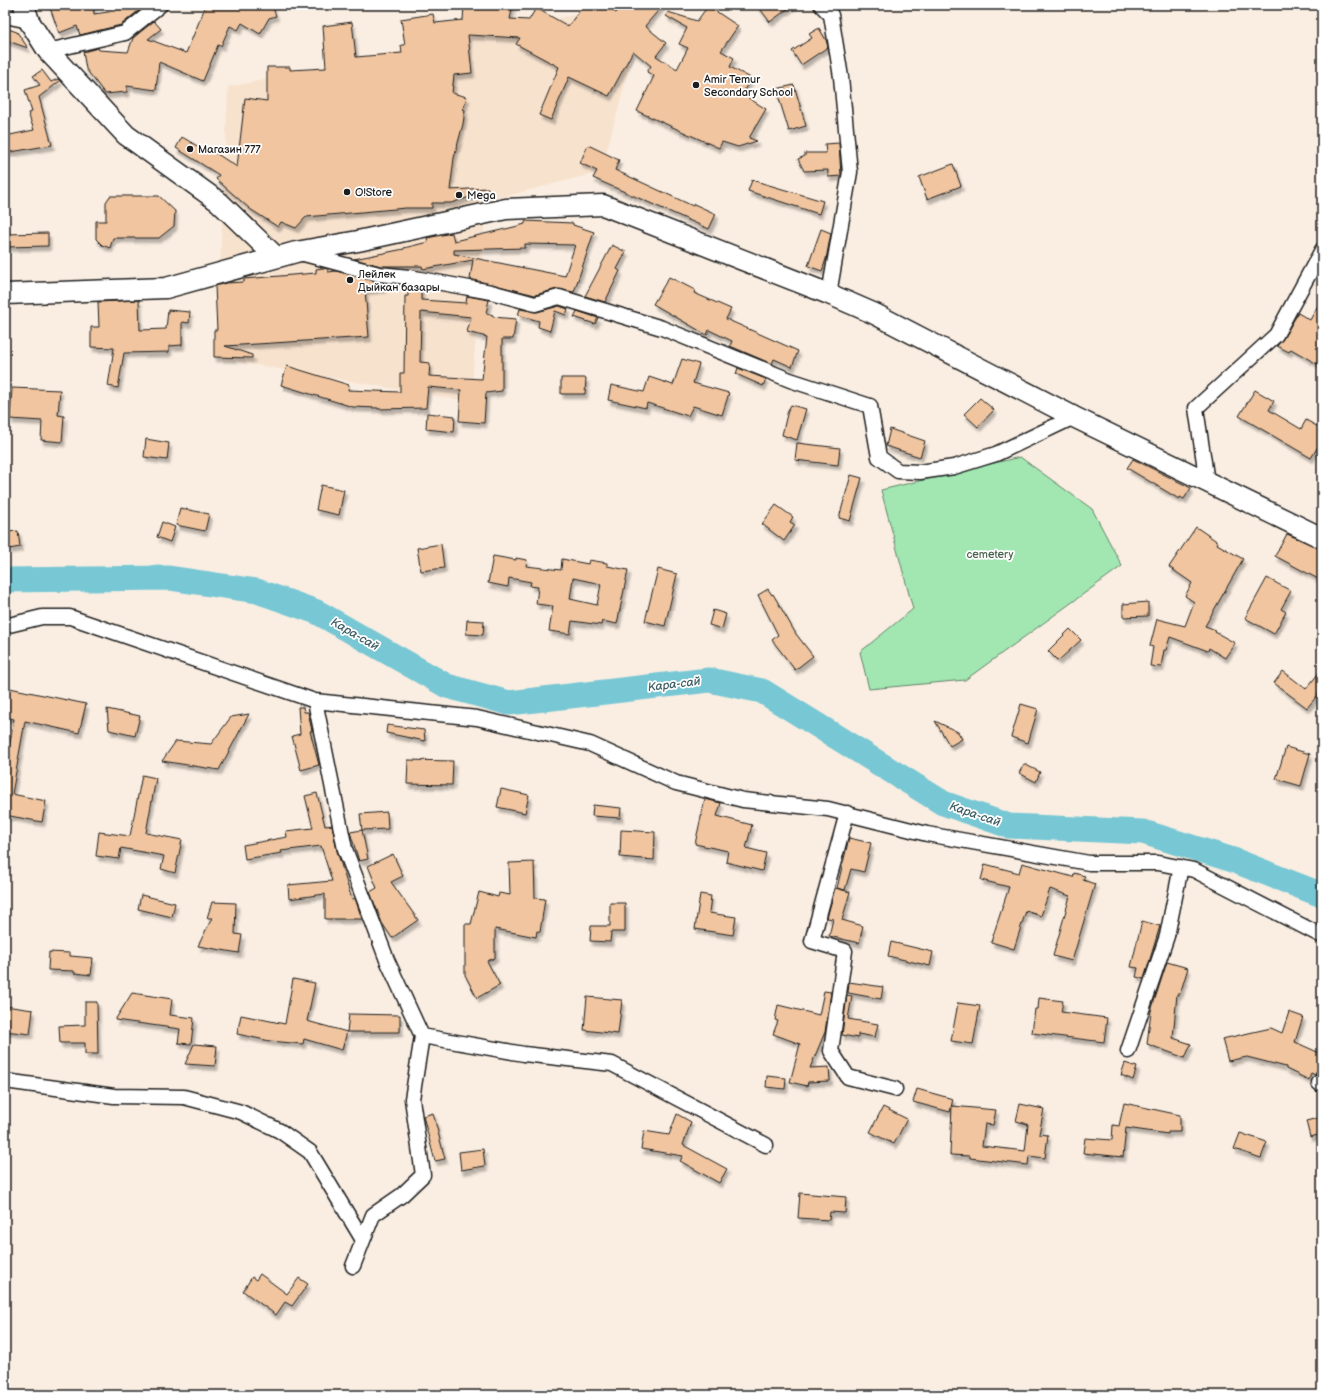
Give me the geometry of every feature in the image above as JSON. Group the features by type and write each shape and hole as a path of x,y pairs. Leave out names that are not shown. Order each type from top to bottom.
{"main road":[{"path":"27,13 48,51 126,135 219,202 276,257"},
{"path":"5,294 166,288 296,252 358,241 506,209 603,205 829,294 875,314 1074,417 1322,538"}],"street":[{"path":"48,51 124,33 160,5"},
{"path":"821,5 831,15 841,77 850,172 829,294"},
{"path":"5,16 27,13"},
{"path":"1207,482 1196,408 1276,336 1322,250"},
{"path":"296,252 379,274 409,277 469,288 535,304 559,297 662,328 790,380 870,406 879,457 898,471 920,472 954,467 996,454 1074,417"},
{"path":"5,626 42,617 70,617 315,701 477,718 590,744 676,783 743,800 828,809 927,834 1089,863 1158,863 1194,870 1322,936"},
{"path":"315,701 345,849 387,960 422,1036 412,1099 423,1175 402,1195 373,1215 353,1266"},
{"path":"847,813 812,941 845,951 831,1051 848,1077 895,1089"},
{"path":"1128,1051 1167,936 1181,867"},
{"path":"422,1036 524,1054 612,1064 766,1145"},
{"path":"1322,1080 1319,1083 1322,1085"},
{"path":"5,1081 114,1096 184,1097 241,1112 280,1131 310,1152 363,1240"}],"shaded area":[{"name":"Лейлек Дыйкан базары","path":"574,15 608,38 630,65 601,172 486,201 471,402 216,358 228,87"}],"green space":[{"name":"cemetery","path":"1020,457 1092,509 1122,566 965,680 869,689 860,652 913,609 881,490"}],"building":[{"path":"49,5 93,5 94,14 115,11 120,5 141,5 143,7 121,25 80,35 77,26 59,33"},
{"path":"206,5 272,5 276,16 269,18 260,34 242,23 238,30 230,26 221,46 218,45 203,81 159,62 156,90 127,86 127,92 105,94 86,69 83,52 98,48 99,50 128,52 133,38 154,21 161,29 148,39 186,53"},
{"path":"464,5 513,5 510,19 529,20 536,8 568,26 584,5 605,5 616,13 623,5 663,5 645,26 666,43 656,56 677,69 688,48 679,44 687,28 666,16 668,12 697,21 708,6 738,26 721,51 734,58 730,67 751,78 742,94 766,109 749,138 757,141 738,147 722,142 719,148 637,111 654,76 647,72 651,66 633,51 609,96 569,77 551,120 539,115 559,67 516,44 520,38 468,35 472,73 454,75 452,93 467,97 463,110 465,110 463,124 454,158 450,190 488,188 488,191 451,203 432,203 432,208 406,208 306,217 296,228 281,222 278,227 250,209 216,179 219,175 176,148 182,137 206,151 208,148 237,167 245,98 267,101 267,67 290,67 290,70 326,68 323,26 352,22 356,57 402,53 401,45 405,45 401,19 433,14 435,23 463,20"},
{"path":"757,5 793,5 770,22"},
{"path":"5,28 17,32 28,48 5,40"},
{"path":"819,28 828,47 801,65 792,51 812,38 809,34"},
{"path":"42,70 51,82 58,79 60,81 39,97 52,145 5,153 5,136 34,130 28,113 32,112 25,90 40,85 33,76"},
{"path":"794,85 806,126 789,131 776,89"},
{"path":"839,143 841,176 828,177 828,170 804,171 798,159 805,156 805,153 826,153 825,144"},
{"path":"588,145 619,160 615,170 693,206 694,204 716,214 709,229 593,178 597,171 580,163"},
{"path":"953,164 961,186 927,199 919,177"},
{"path":"752,180 823,201 819,214 748,191"},
{"path":"110,196 159,196 175,211 174,226 159,238 113,238 110,248 102,245 96,239 96,221 106,221 106,202"},
{"path":"525,221 573,223 573,225 594,232 574,292 557,289 535,295 470,279 473,260 423,269 422,266 381,266 354,259 404,249 428,242 427,238 452,233 454,241 525,224","holes":["525,244 575,245 565,276 454,254 454,250 525,248"]},
{"path":"821,229 831,233 822,271 808,266"},
{"path":"48,233 48,246 5,247 5,234"},
{"path":"612,245 626,252 617,269 620,271 605,302 585,296"},
{"path":"316,269 328,269 328,272 336,271 383,283 384,288 365,290 369,337 225,346 252,355 252,358 214,357 214,330 217,330 215,286 226,283 244,282 244,279 316,273"},
{"path":"669,277 695,290 694,293 731,309 726,319 798,351 792,367 774,359 772,364 730,346 732,341 709,330 707,335 653,304"},
{"path":"408,287 421,288 421,300 466,303 467,296 489,300 486,313 493,315 493,317 516,319 513,339 502,339 502,391 486,393 484,423 459,421 461,390 428,387 426,408 378,409 353,407 281,385 287,366 349,385 348,390 400,392 400,373 404,373 405,296 408,296","holes":["421,312 471,317 467,332 487,337 482,379 429,376 430,363 420,362"]},
{"path":"1322,298 1322,355 1317,364 1291,349 1289,352 1277,346 1283,339 1298,313 1310,320"},
{"path":"139,300 140,330 166,329 168,310 190,312 189,323 182,322 182,345 169,346 169,352 124,353 118,388 108,386 114,348 91,347 91,327 99,327 98,302"},
{"path":"559,306 568,309 566,315 555,311 550,331 538,327 539,321 518,315 520,309 537,312"},
{"path":"577,311 598,318 595,324 574,317"},
{"path":"682,359 699,364 693,383 729,393 722,415 693,406 688,416 647,403 646,408 608,400 611,385 644,392 649,377 673,385"},
{"path":"738,368 766,379 763,386 736,374"},
{"path":"561,378 586,378 585,394 561,394"},
{"path":"12,388 60,390 58,415 64,416 62,442 41,440 42,421 10,419"},
{"path":"1255,390 1274,401 1269,410 1301,429 1306,420 1322,429 1322,440 1311,458 1239,416"},
{"path":"980,398 994,410 978,427 964,414"},
{"path":"791,405 806,409 797,440 782,435 788,410"},
{"path":"427,413 455,416 454,432 426,429"},
{"path":"890,429 925,441 920,457 886,446"},
{"path":"146,439 169,443 167,460 144,457"},
{"path":"797,443 840,448 838,465 795,460"},
{"path":"1133,459 1191,488 1184,499 1180,497 1179,499 1127,468"},
{"path":"851,475 862,478 850,521 839,518"},
{"path":"321,485 344,490 339,515 316,510"},
{"path":"776,505 793,517 790,522 795,525 784,541 762,524"},
{"path":"180,508 209,514 205,531 176,525"},
{"path":"162,522 175,527 170,542 157,537"},
{"path":"1196,527 1218,542 1217,544 1243,559 1205,626 1216,630 1215,632 1235,643 1225,658 1209,648 1208,651 1170,637 1166,650 1164,650 1161,667 1150,666 1153,647 1150,646 1157,619 1185,626 1194,602 1185,596 1192,583 1169,567"},
{"path":"18,531 20,547 9,549 7,532"},
{"path":"1287,534 1322,549 1322,581 1275,556"},
{"path":"441,544 444,568 421,571 417,548"},
{"path":"493,556 516,560 516,558 527,560 526,566 561,570 562,559 588,564 589,560 607,563 607,566 628,570 617,624 602,621 601,625 572,621 570,634 549,631 553,606 536,604 538,587 530,586 531,582 509,578 508,587 488,583","holes":["573,578 601,584 597,605 570,599"]},
{"path":"658,569 677,574 665,626 645,621"},
{"path":"1267,578 1291,591 1281,609 1286,612 1274,634 1245,618"},
{"path":"768,589 772,595 773,594 796,634 813,656 795,670 772,640 778,635 758,595"},
{"path":"1148,602 1148,616 1123,617 1123,604"},
{"path":"713,610 726,614 722,629 709,625"},
{"path":"467,620 484,621 483,635 466,634"},
{"path":"1070,629 1081,640 1058,661 1048,651"},
{"path":"1322,669 1322,690 1307,708 1274,683 1283,671 1306,689"},
{"path":"5,687 86,704 79,733 25,721 12,794 46,801 42,822 5,815 5,772 14,719 5,717"},
{"path":"1021,704 1038,709 1028,743 1011,737"},
{"path":"298,707 303,707 304,712 308,712 312,731 310,731 319,765 301,770 292,736 300,734"},
{"path":"107,709 140,716 135,736 109,730"},
{"path":"249,714 219,770 162,761 176,741 211,744 231,717"},
{"path":"935,721 958,732 962,739 950,746"},
{"path":"387,725 424,730 425,741 386,733"},
{"path":"1286,747 1310,754 1301,786 1276,779"},
{"path":"408,760 453,761 452,785 407,784"},
{"path":"1024,764 1040,772 1036,782 1019,773"},
{"path":"142,775 156,778 146,833 182,840 175,873 161,869 164,856 121,848 119,859 96,856 99,832 130,836"},
{"path":"501,789 529,795 525,813 497,807"},
{"path":"317,793 325,826 332,825 337,851 352,900 355,898 362,919 325,919 325,894 289,899 288,885 332,881 321,846 281,851 282,853 245,859 243,845 287,837 286,831 313,828 305,796"},
{"path":"705,799 721,803 717,816 752,825 746,848 766,853 762,871 726,862 728,851 695,844"},
{"path":"593,805 621,808 620,818 592,816"},
{"path":"387,812 388,829 362,830 360,814"},
{"path":"362,830 368,859 359,861 350,832"},
{"path":"621,830 655,832 654,860 620,857"},
{"path":"849,838 871,843 864,872 851,869 845,890 837,888"},
{"path":"393,854 403,876 391,882 418,920 392,938 382,923 370,892 377,888 368,866"},
{"path":"534,862 535,898 545,899 540,932 537,931 536,937 495,929 495,958 487,961 500,985 477,998 465,975 465,924 471,924 479,892 498,897 499,893 510,895 509,863"},
{"path":"1022,863 1073,877 1074,873 1085,876 1083,880 1095,884 1072,961 1053,956 1070,896 1050,889 1041,916 1026,911 1014,949 991,942 1009,887 981,880 985,864 1019,873"},
{"path":"835,888 850,892 842,920 863,926 859,943 829,936 833,919 827,918"},
{"path":"700,894 711,896 709,913 736,917 733,935 695,929"},
{"path":"141,895 175,903 172,917 138,909"},
{"path":"212,902 236,903 235,934 242,935 239,953 198,946 212,918 207,918"},
{"path":"610,903 625,903 625,932 611,932 610,942 590,941 591,926 610,926"},
{"path":"1142,921 1160,926 1144,979 1136,977 1138,968 1131,967"},
{"path":"891,942 933,952 930,966 888,956"},
{"path":"49,952 70,953 70,956 93,958 91,975 74,973 74,971 48,970"},
{"path":"1167,962 1188,968 1180,994 1177,994 1173,1038 1191,1044 1185,1058 1147,1044 1151,1011"},
{"path":"293,979 315,983 307,1021 347,1032 342,1050 304,1039 303,1044 270,1041 237,1034 241,1015 285,1024"},
{"path":"849,982 883,987 881,999 848,993"},
{"path":"824,991 831,992 825,1032 810,1068 829,1067 830,1081 808,1082 807,1086 790,1082 800,1044 773,1034 778,1021 775,1020 778,1005 819,1015"},
{"path":"132,993 172,999 170,1015 194,1018 191,1044 178,1043 180,1029 115,1020"},
{"path":"847,995 852,996 848,1019 878,1024 875,1037 858,1034 858,1038 842,1035"},
{"path":"587,997 622,1000 618,1034 584,1030"},
{"path":"1039,998 1063,1001 1061,1012 1107,1018 1104,1042 1032,1033 1035,1009 1038,1009"},
{"path":"85,1002 97,1002 98,1054 85,1054 85,1043 60,1043 59,1026 85,1025"},
{"path":"958,1003 980,1006 973,1044 951,1041"},
{"path":"5,1006 33,1010 30,1034 5,1031"},
{"path":"1289,1012 1303,1017 1295,1042 1322,1054 1322,1060 1315,1075 1311,1073 1309,1080 1286,1069 1286,1067 1247,1057 1228,1061 1222,1039 1271,1028 1282,1033"},
{"path":"349,1014 400,1015 400,1032 347,1032"},
{"path":"194,1044 217,1046 215,1066 185,1064"},
{"path":"1125,1063 1137,1067 1133,1080 1121,1075"},
{"path":"767,1076 786,1078 785,1089 766,1087"},
{"path":"917,1089 953,1099 950,1112 913,1102"},
{"path":"1124,1103 1180,1115 1180,1132 1168,1132 1168,1134 1126,1128 1123,1157 1083,1153 1085,1138 1112,1140 1113,1125 1119,1126"},
{"path":"1020,1104 1044,1109 1039,1134 1048,1135 1045,1158 1029,1156 1028,1165 970,1158 970,1156 950,1155 952,1106 996,1110 993,1125 985,1124 982,1146 1025,1151 1028,1124 1016,1121"},
{"path":"883,1107 907,1119 894,1144 870,1132"},
{"path":"433,1113 445,1159 435,1161 423,1116"},
{"path":"677,1114 691,1122 683,1145 727,1169 719,1183 680,1161 683,1156 641,1149 644,1131 669,1135"},
{"path":"1322,1117 1322,1134 1310,1137 1306,1121"},
{"path":"1240,1133 1267,1142 1261,1158 1234,1149"},
{"path":"483,1149 485,1166 461,1170 459,1152"},
{"path":"800,1193 846,1197 845,1213 830,1212 829,1220 798,1218"},
{"path":"260,1274 287,1294 299,1278 308,1284 292,1306 285,1302 276,1315 243,1291 252,1277 256,1280"}],"waterway":[{"name":"Кара-сай","path":"5,580 169,578 257,591 317,612 447,686 509,703 709,680 762,691 943,803 1009,826 1143,832 1233,860 1322,895"}],"place":[{"name":"Amir Temur Secondary School","path":"696,85"},
{"name":"Магазин 777","path":"190,149"},
{"name":"O!Store","path":"347,192"},
{"name":"Mega","path":"459,195"},
{"name":"Лейлек Дыйкан базары","path":"350,280"}]}
